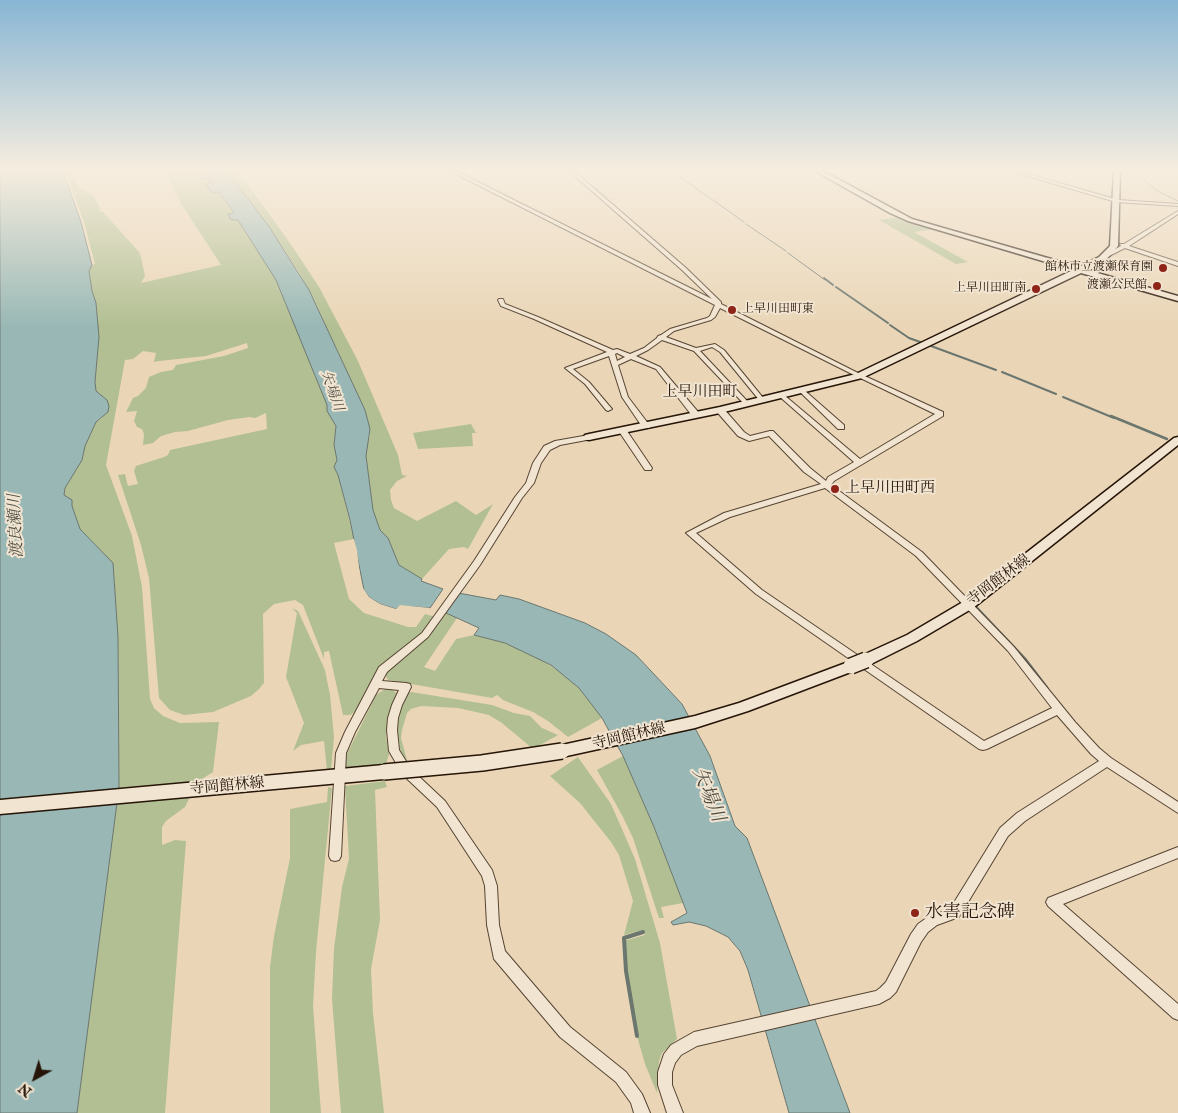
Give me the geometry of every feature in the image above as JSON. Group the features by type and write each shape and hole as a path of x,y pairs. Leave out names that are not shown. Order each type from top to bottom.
{"street":[{"path":"555,223 859,376 940,414 831,478 827,485 727,515 690,533 758,592 983,746 1059,709"},
{"path":"615,364 646,350 672,330 709,319 720,303 630,223"},
{"path":"921,223 1178,299"},
{"path":"1107,255 1112,249 1114,242 1115,223"},
{"path":"335,856 335,777 341,753 350,732 383,670 415,645 440,614 530,483 537,463 547,448 558,443 747,404 859,376 1080,270 1125,246 1161,223"},
{"path":"1114,242 1178,264"},
{"path":"501,300 503,305 611,352 625,396 646,426"},
{"path":"660,338 696,350 747,404"},
{"path":"696,350 713,345 722,351 762,400"},
{"path":"608,409 587,383 568,368 618,351 658,368 696,415"},
{"path":"802,391 842,427"},
{"path":"782,396 859,462"},
{"path":"720,410 741,434 749,438 770,433 807,470 919,554 1017,656 1080,735 1107,761 1178,808"},
{"path":"622,430 648,468"},
{"name":"寺岡館林線","path":"0,807 473,764 591,746 662,730 730,711 866,660 912,638 968,605 1178,440"},
{"path":"377,684 406,688 393,718 394,751 407,772 441,804 488,874 491,886 493,925 499,954 565,1032 622,1077 642,1113"},
{"path":"675,1113 664,1085 669,1059 676,1050 694,1039 879,997 891,987 923,928 933,921 954,914 1004,832 1022,817 1107,761"},
{"path":"1178,852 1052,902 1178,1013"}],"green space":[{"path":"84,223 113,223 139,252 145,276 141,283 221,265 194,223 240,223 276,280 327,405 327,411 336,426 334,445 337,460 334,467 338,475 354,539 334,543 349,599 364,613 408,627 416,627 425,614 436,617 419,637 386,661 377,671 358,710 350,715 343,715 329,651 324,652 324,659 303,605 295,600 274,604 263,614 264,683 259,689 251,696 213,712 184,715 170,710 159,698 149,578 141,545 118,475 125,474 128,486 138,484 134,471 136,466 164,457 168,455 170,450 267,429 266,413 255,418 228,420 188,431 175,432 161,436 153,443 143,445 144,434 134,421 137,411 126,412 133,398 146,388 149,377 173,370 176,365 224,356 248,348 247,343 206,356 154,362 156,353 143,351 133,359 125,360 106,465 132,536 142,587 150,699 154,708 163,716 180,723 219,722 213,772 197,782 185,807 166,821 162,827 162,845 175,840 186,841 165,1113 77,1113 119,787 118,637 113,563 80,529 69,498 64,495 65,488 82,460 85,446 96,422 102,418 107,400 96,391 95,382 99,337 96,303 89,271 92,265 95,264"},
{"path":"266,223 276,223 290,243 319,287 358,361 398,455 402,475 407,476 397,481 390,490 394,508 417,521 456,501 476,515 493,504 468,549 464,547 449,549 422,579 399,565 388,538 380,530 373,510 366,456 366,447 370,436 365,410 317,306 299,272"},
{"path":"884,223 917,223 936,229 914,232 968,262 956,264"},
{"path":"471,424 476,433 472,433 473,446 418,449 413,433"},
{"path":"292,608 298,611 325,670 330,695 334,737 331,770 327,771 324,741 301,745 293,751 304,723 286,677 297,613"},
{"path":"446,613 457,618 424,667 435,671 456,639 474,635 505,643 538,657 563,674 579,688 602,718 568,737 533,712 503,700 497,695 492,698 388,680 385,674 426,638"},
{"path":"385,689 397,693 387,727 386,736 389,754 385,768 351,771 344,768 347,754 376,695"},
{"path":"408,693 492,705 514,713 530,716 542,728 558,735 533,749 502,723 489,715 458,708 421,706 411,709 407,713 402,730 401,738 407,764 400,749 397,726 399,713"},
{"path":"623,756 654,827 683,903 661,907 664,918 659,918 633,838 597,770"},
{"path":"578,757 611,804 635,859 660,943 677,1039 662,1053 659,1061 657,1093 645,1064 637,1036 626,971 624,941 645,935 643,930 624,935 633,901 619,855 580,803 550,776"},
{"path":"385,781 387,787 375,790 380,920 371,969 373,1013 384,1113 341,1113 332,999 334,949 342,887 349,859 345,786"},
{"path":"328,787 332,788 316,952 313,1006 321,1113 270,1113 270,967 274,936 290,858 290,809 327,802"}],"water":[{"name":"渡良瀬川","path":"0,223 81,223 92,265 89,271 96,303 99,337 96,391 107,400 109,406 108,412 96,422 85,446 82,460 65,488 64,495 72,500 72,506 80,529 113,563 118,637 119,787 77,1113 0,1113"},
{"name":"矢場川","path":"240,223 266,223 309,290 365,410 370,429 366,456 373,510 380,530 388,538 399,565 422,579 421,581 443,589 430,608 400,606 396,609 380,604 369,597 364,590 350,520 338,475 334,467 337,460 334,445 336,426 327,411 327,405 276,280"},
{"name":"矢場川","path":"453,592 496,600 500,595 519,599 585,623 606,634 636,655 682,704 710,756 735,826 747,838 850,1113 789,1113 748,970 740,951 728,937 706,926 689,922 673,925 671,922 687,913 654,827 623,756 602,718 579,688 551,665 505,643 474,635 479,628 446,613"}],"pier":[{"path":"352,539 354,539 357,550 361,585 369,597 380,604 396,609 400,605 430,608 428,610 401,608 396,612 379,606 368,599 359,585"}],"waterway":[{"path":"927,223 940,227"},
{"path":"746,224 786,251"},
{"path":"944,228 973,236"},
{"path":"788,253 825,280"},
{"path":"824,278 833,285"},
{"path":"836,287 888,323"},
{"path":"890,325 909,338 923,343"},
{"path":"931,346 996,370"},
{"path":"1002,372 1056,394"},
{"path":"1063,397 1114,418"},
{"path":"1111,416 1167,439"},
{"path":"973,604 1025,659 1047,688"},
{"path":"637,1036 626,971 624,938 643,932"}],"place":[{"name":"館林市立渡瀬保育園","path":"1163,268"},
{"name":"渡瀬公民館","path":"1157,286"},
{"name":"上早川田町南","path":"1036,289"},
{"name":"上早川田町東","path":"732,310"},
{"name":"上早川田町西","path":"835,489"},
{"name":"水害記念碑","path":"915,913"}],"district":[{"name":"上早川田町","path":"700,393"}]}
